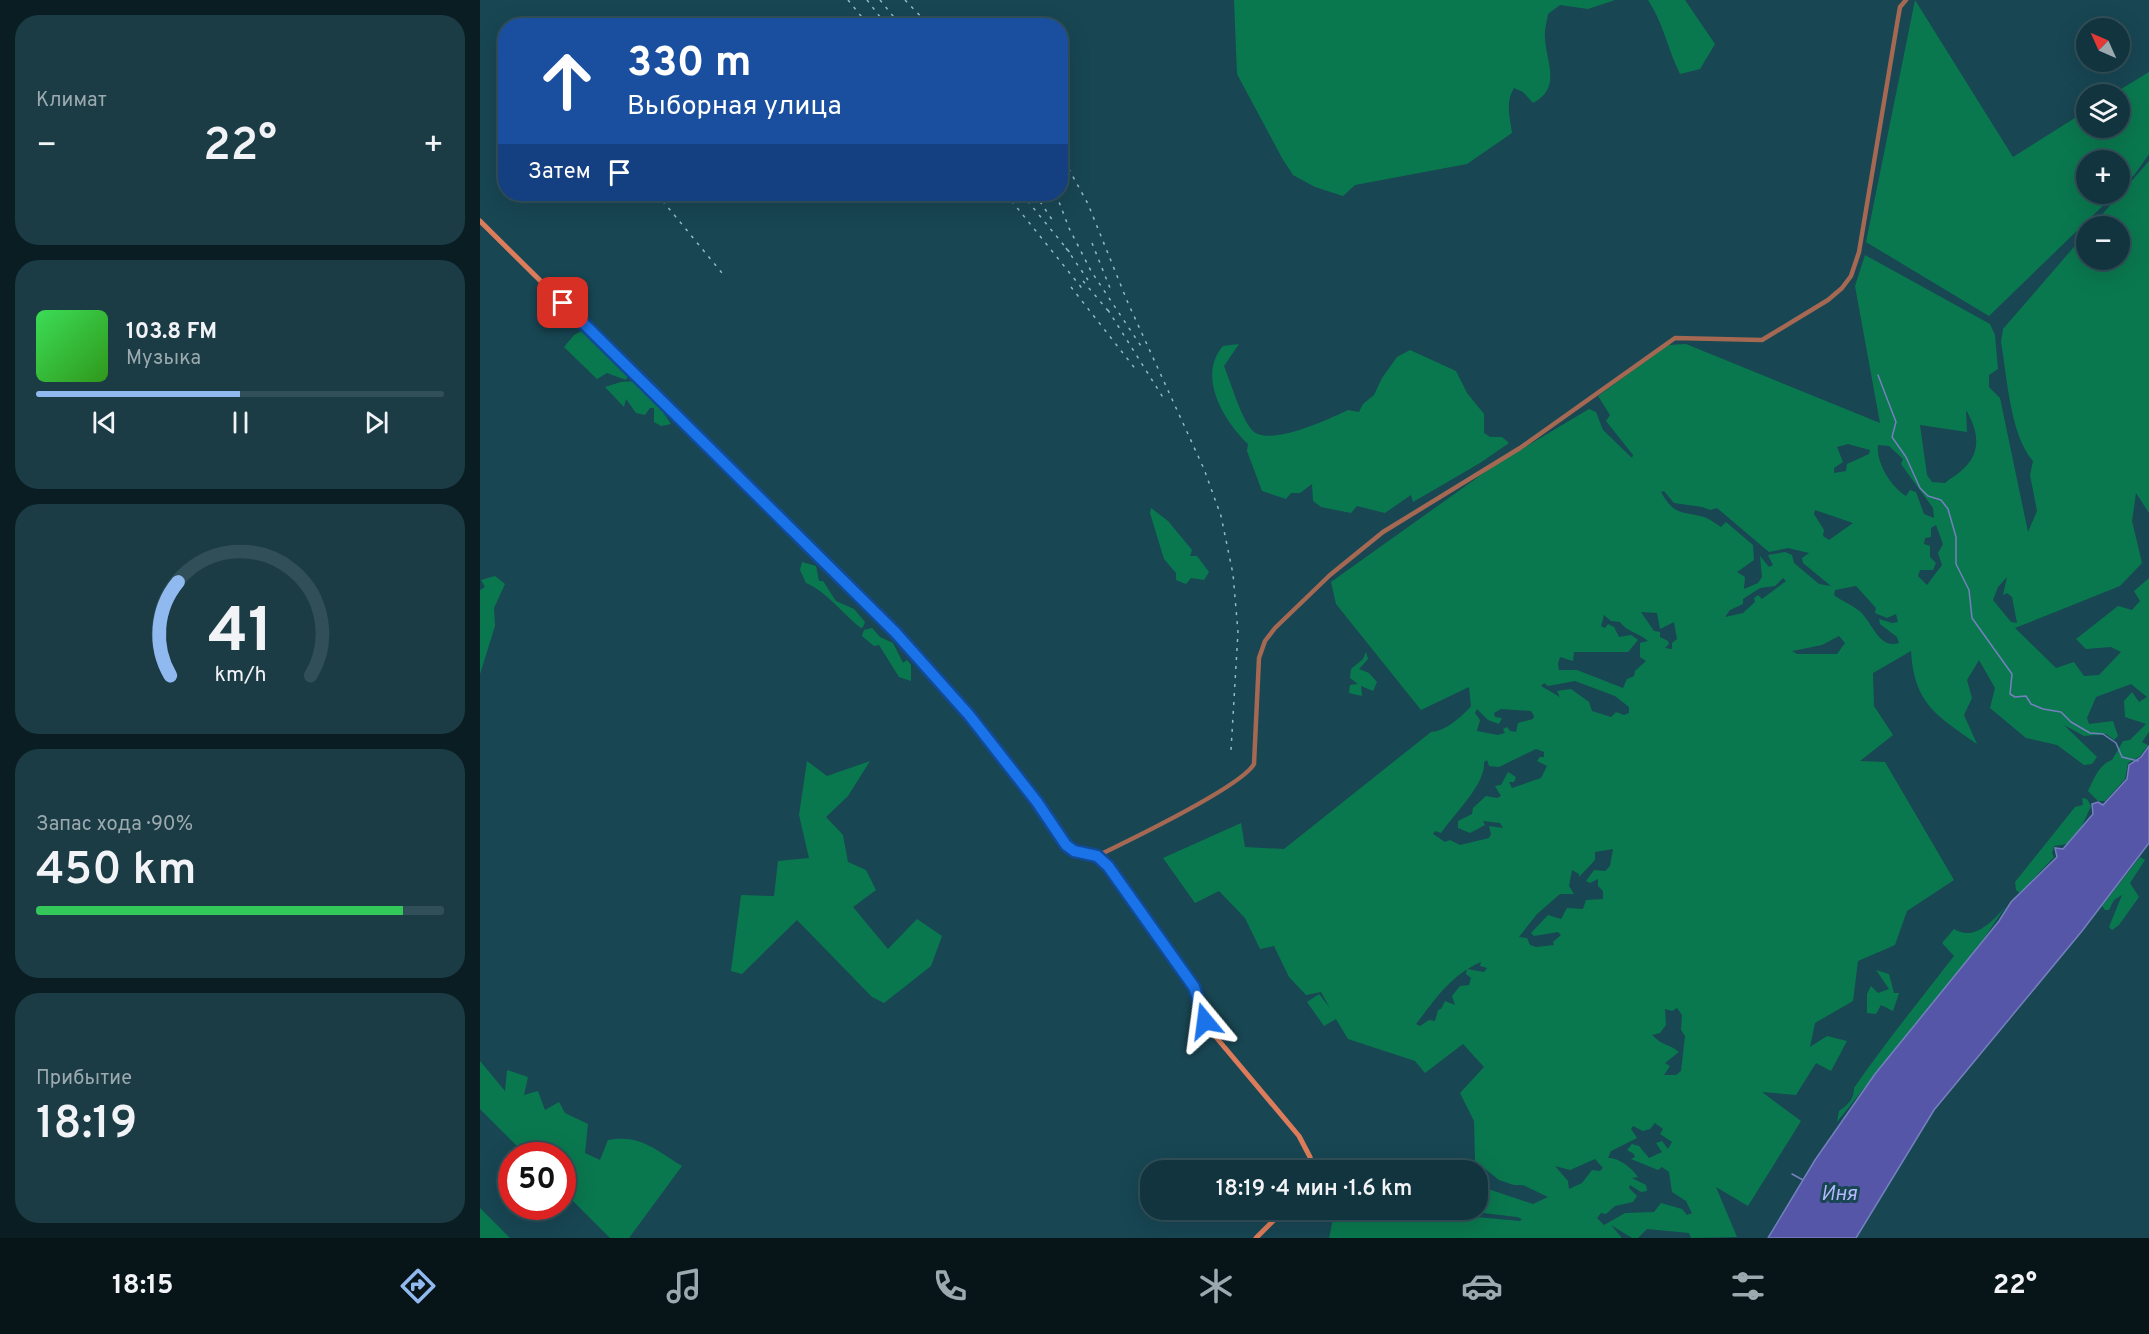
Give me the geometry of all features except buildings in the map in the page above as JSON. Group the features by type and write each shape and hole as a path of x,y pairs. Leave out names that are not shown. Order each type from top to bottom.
{"main road":[{"path":"480,221 895,632 969,715 1037,802 1066,845 1074,851 1097,856 1118,879 1185,972 1198,995 1210,1030 1299,1136 1311,1160"},
{"path":"1256,1238 1274,1220"}],"street":[{"path":"1097,856 1210,797 1250,772 1254,764 1259,658 1265,641 1275,628 1330,575 1383,532 1520,448 1675,338 1762,340 1828,300 1842,288 1851,276 1859,252 1900,7 1906,0"}],"green space":[{"path":"1234,0 1615,0 1588,9 1560,5 1548,14 1545,35 1550,82 1542,97 1533,103 1523,92 1514,88 1509,104 1512,133 1467,164 1355,185 1343,196 1315,187 1293,175 1282,158 1237,74"},
{"path":"1648,0 1685,0 1715,44 1700,69 1680,74 1658,17"},
{"path":"1915,0 2013,157 2076,117 2076,138 2130,138 2129,84 2149,72 2149,154 2130,179 2130,150 2076,150 2076,204 2105,204 2092,216 2076,216 2076,232 1989,316 1866,242"},
{"path":"2149,161 2149,513 2136,493 2132,521 2142,563 2120,586 2015,628 2056,668 2074,662 2084,676 2099,675 2121,652 2111,647 2086,649 2076,639 2118,606 2132,610 2140,601 2134,591 2149,578 2149,732 2142,742 2148,745 2140,756 2128,763 2125,779 2105,801 2098,801 2088,791 2097,772 2112,760 2123,741 2130,740 2146,724 2125,717 2124,701 2132,692 2139,702 2147,697 2131,684 2096,697 2087,718 2089,724 2113,721 2118,736 2114,740 2106,734 2084,736 2064,725 2097,757 2092,764 2084,765 2057,745 2026,738 1990,708 1995,688 1979,660 1967,680 1972,698 1964,715 1977,744 1930,707 1917,684 1911,651 1873,673 1874,706 1893,735 1860,761 1885,762 1954,880 1907,911 1895,945 1858,961 1853,1001 1815,1023 1810,1047 1827,1036 1847,1041 1831,1071 1816,1063 1796,1095 1762,1092 1801,1121 1748,1206 1716,1187 1737,1237 1691,1238 1689,1233 1647,1229 1638,1238 1632,1238 1611,1225 1622,1238 1329,1238 1333,1220 1488,1220 1488,1218 1520,1221 1522,1219 1517,1217 1488,1214 1488,1191 1533,1204 1548,1197 1523,1185 1514,1185 1499,1180 1488,1171 1488,1160 1475,1160 1474,1121 1460,1093 1484,1067 1463,1044 1425,1073 1415,1061 1348,1039 1336,1019 1324,1026 1307,1002 1319,994 1330,1008 1321,992 1306,995 1289,977 1274,946 1260,949 1245,918 1219,891 1195,903 1163,858 1241,823 1245,847 1284,849 1431,732 1458,719 1471,706 1469,687 1421,710 1336,604 1331,582 1495,465 1589,409 1596,412 1603,430 1632,458 1633,455 1606,421 1610,415 1598,396 1668,345 1686,344 1880,423 1855,286 1865,255 1990,324 1995,335 1998,369 1989,375 1989,387 2000,398 2028,532 2037,511 2030,475 2033,461 2025,450 2014,421 2001,342 2003,329 2076,245 2076,270 2130,270 2130,216 2101,216 2111,204 2130,204 2130,183","holes":["1966,410 1973,425 1976,441 1973,457 1961,471 1945,483 1932,482 1927,475 1920,425 1967,432","1848,444 1870,450 1869,454 1847,464 1846,471 1834,473 1834,468 1843,462 1837,447","1878,445 1889,446 1903,459 1901,464 1933,508 1934,518 1924,514 1916,492 1910,490 1906,496 1895,487 1879,459","1664,491 1674,503 1710,510 1717,508 1769,552 1788,548 1809,553 1802,558 1803,563 1831,586 1819,584 1794,563 1792,555 1785,552 1768,555 1773,565 1769,567 1760,556 1762,577 1758,583 1744,589 1745,577 1737,572 1754,560 1753,545 1726,522 1721,527 1711,520 1684,513 1670,505 1661,492","1815,510 1853,523 1829,540 1823,536 1824,530 1814,514","1936,525 1943,544 1938,553 1942,565 1927,585 1918,576 1920,570 1933,570 1936,563 1930,557 1930,546 1924,544 1925,538 1931,537 1931,528","2007,577 2003,595 2007,593 2012,597 2017,623 2011,622 1993,600 1998,587","1783,578 1786,581 1762,599 1758,595 1754,598 1755,602 1743,613 1725,617 1730,610 1743,604 1743,599 1760,588 1775,586","1856,586 1876,608 1875,613 1887,618 1896,614 1898,622 1892,623 1879,619 1880,624 1897,637 1899,643 1892,644 1880,638 1858,610 1834,595 1835,590","1641,612 1657,613 1660,629 1674,622 1677,639 1672,643 1672,649 1665,648 1669,644 1660,637 1660,632 1654,631","1604,615 1611,621 1620,622 1648,641 1640,643 1640,657 1646,661 1635,671 1634,676 1627,679 1623,688 1577,670 1559,670 1560,657 1573,661 1574,652 1628,652 1638,640 1631,635 1619,637 1614,627 1608,624 1605,628 1601,626","1839,636 1845,643 1837,654 1797,654 1792,651 1822,645","1575,681 1615,696 1629,707 1629,713 1624,715 1616,712 1611,717 1592,711 1589,702 1571,689 1557,691 1560,697 1541,686 1544,683 1548,686","1477,709 1488,720 1499,724 1502,718 1495,717 1494,713 1501,709 1531,711 1534,716 1533,719 1518,723 1516,732 1510,731 1507,727 1503,729 1505,733 1498,735 1477,731 1480,720 1475,713","1536,749 1544,752 1544,757 1540,757 1537,761 1547,766 1541,778 1512,788 1509,782 1514,782 1516,777 1508,772 1501,785 1495,786 1501,796 1497,798 1486,796 1473,808 1472,814 1458,821 1458,828 1470,833 1485,825 1483,821 1500,823 1503,828 1489,826 1491,834 1489,838 1460,845 1450,840 1445,842 1433,834 1435,831 1441,833 1468,799 1480,780 1484,762 1487,760 1489,766 1499,767","1613,849 1610,866 1605,871 1594,870 1586,881 1590,883 1598,879 1598,886 1603,891 1603,899 1586,900 1583,909 1567,908 1561,919 1548,915 1531,933 1534,936 1558,932 1561,935 1553,942 1554,945 1536,947 1530,945 1527,938 1519,937 1537,914 1560,894 1574,894 1569,886 1572,870 1579,874 1579,877 1595,860 1595,852","1481,962 1480,966 1487,968 1484,972 1468,969","1467,970 1466,974 1471,978 1469,985 1460,986 1452,996 1455,1005 1445,1001 1438,1010 1435,1021 1429,1020 1420,1026 1416,1024 1445,988","1677,1008 1682,1015 1681,1030 1685,1036 1681,1071 1676,1075 1664,1075 1670,1066 1665,1063 1679,1052 1652,1035 1660,1033 1666,1025 1665,1009 1672,1011","1655,1123 1663,1129 1660,1134 1672,1142 1668,1149 1662,1141 1656,1143 1662,1152 1649,1158 1639,1146 1632,1144 1627,1150 1634,1154 1635,1157 1631,1159 1658,1170 1662,1167 1669,1172 1672,1192 1686,1201 1692,1213 1687,1215 1682,1209 1661,1203 1654,1212 1625,1213 1604,1225 1597,1218 1601,1213 1606,1214 1615,1206 1633,1202 1637,1196 1629,1188 1630,1185 1641,1192 1647,1191 1646,1185 1632,1178 1638,1177 1629,1167 1616,1159 1608,1158 1611,1151 1637,1138 1631,1129 1633,1126 1643,1131 1650,1129","1595,1159 1603,1168 1600,1171 1592,1170 1582,1183 1569,1189 1568,1181 1555,1166 1570,1170"]},
{"path":"581,331 628,375 626,380 607,373 597,379 564,347 574,335"},
{"path":"1239,344 1224,366 1248,425 1260,435 1284,434 1348,410 1359,412 1363,404 1374,395 1382,378 1397,357 1410,350 1456,371 1467,393 1484,414 1484,433 1490,437 1502,437 1509,443 1480,463 1413,502 1411,495 1385,513 1357,506 1351,513 1321,507 1313,501 1312,484 1300,493 1291,493 1286,499 1262,491 1247,451 1248,444 1222,410 1213,384 1212,371 1223,346"},
{"path":"635,381 653,397 671,424 661,426 654,422 654,408 650,408 645,415 636,413 626,399 624,407 605,387"},
{"path":"1151,508 1168,521 1192,550 1190,556 1197,556 1209,572 1204,580 1191,578 1186,584 1176,580 1176,573 1164,559 1150,513"},
{"path":"802,562 816,566 819,581 823,581 836,601 854,609 865,622 863,627 861,628 821,592 806,583 800,570"},
{"path":"495,576 505,584 494,608 495,626 480,674 480,590 485,587 481,580"},
{"path":"872,628 880,637 893,643 903,663 907,660 911,665 911,681 899,677 879,645 874,646 862,636 864,630"},
{"path":"1366,652 1368,659 1359,669 1369,673 1377,682 1373,691 1361,686 1362,696 1349,693 1350,685 1358,684 1350,678 1351,669 1363,659"},
{"path":"807,761 827,776 870,761 848,796 826,817 843,835 848,862 866,870 876,890 853,907 888,949 917,919 942,936 931,966 884,1003 872,997 797,920 742,974 731,971 741,895 774,896 778,861 809,858 799,815"},
{"path":"2082,798 2087,799 2091,806 2082,826 2067,844 2054,846 2052,853 2054,857 2020,893 2016,890 2015,882 2075,807 2083,805"},
{"path":"2140,857 2145,860 2130,883 2139,897 2119,925 2112,930 2109,927 2122,895 2114,900 2109,910 2105,910 2102,906"},
{"path":"2006,906 1982,941 1837,1122 1839,1111 1850,1101 1854,1088 1954,956 1942,943 1954,929 1969,933 1983,928"},
{"path":"1876,970 1889,974 1894,993 1899,993 1893,1011 1881,1005 1876,1014 1867,1013 1867,994 1871,986 1878,993 1889,989"},
{"path":"480,1061 505,1091 507,1070 528,1077 524,1095 538,1091 545,1110 559,1102 565,1113 588,1124 585,1153 600,1160 608,1140 629,1139 656,1149 682,1166 629,1238 610,1238 576,1204 576,1142 513,1142 480,1109"},
{"path":"480,1208 510,1238 480,1238"}],"water":[{"name":"Иня","path":"2149,746 2149,843 2082,931 1934,1110 1856,1238 1768,1238 1815,1160 1875,1074 1999,921 2011,902 2057,857 2055,848 2063,849 2093,814 2092,804 2098,802 2103,805 2127,779 2129,765 2141,757"}],"waterway":[{"path":"1878,375 1896,422 1892,437 1906,457 1920,488 1928,496 1941,500 1948,509 1956,537 1956,564 1969,590 1972,618 2012,674 2010,694 2015,697 2026,696 2031,704 2061,712 2071,722 2090,733 2103,734 2116,743 2122,757 2138,761"},
{"path":"1792,1174 1803,1180"}],"railway":[{"path":"848,0 863,18"},
{"path":"867,0 881,18"},
{"path":"880,0 895,18"},
{"path":"905,0 922,18"},
{"path":"1068,168 1088,204 1128,303 1204,469 1221,516 1233,574 1238,632 1231,750"},
{"path":"663,201 722,273"},
{"path":"1012,201 1085,292"},
{"path":"1028,201 1071,254"},
{"path":"1040,201 1053,221"},
{"path":"1059,201 1069,228 1091,271 1141,346"},
{"path":"1092,243 1110,288"},
{"path":"1066,248 1088,280"},
{"path":"1083,281 1110,313"},
{"path":"1071,287 1137,371"},
{"path":"1108,310 1164,399"}],"route":[{"path":"563,303 895,632 969,715 1037,802 1066,845 1074,851 1097,856 1108,866 1185,972 1198,995 1205,1021"}]}
